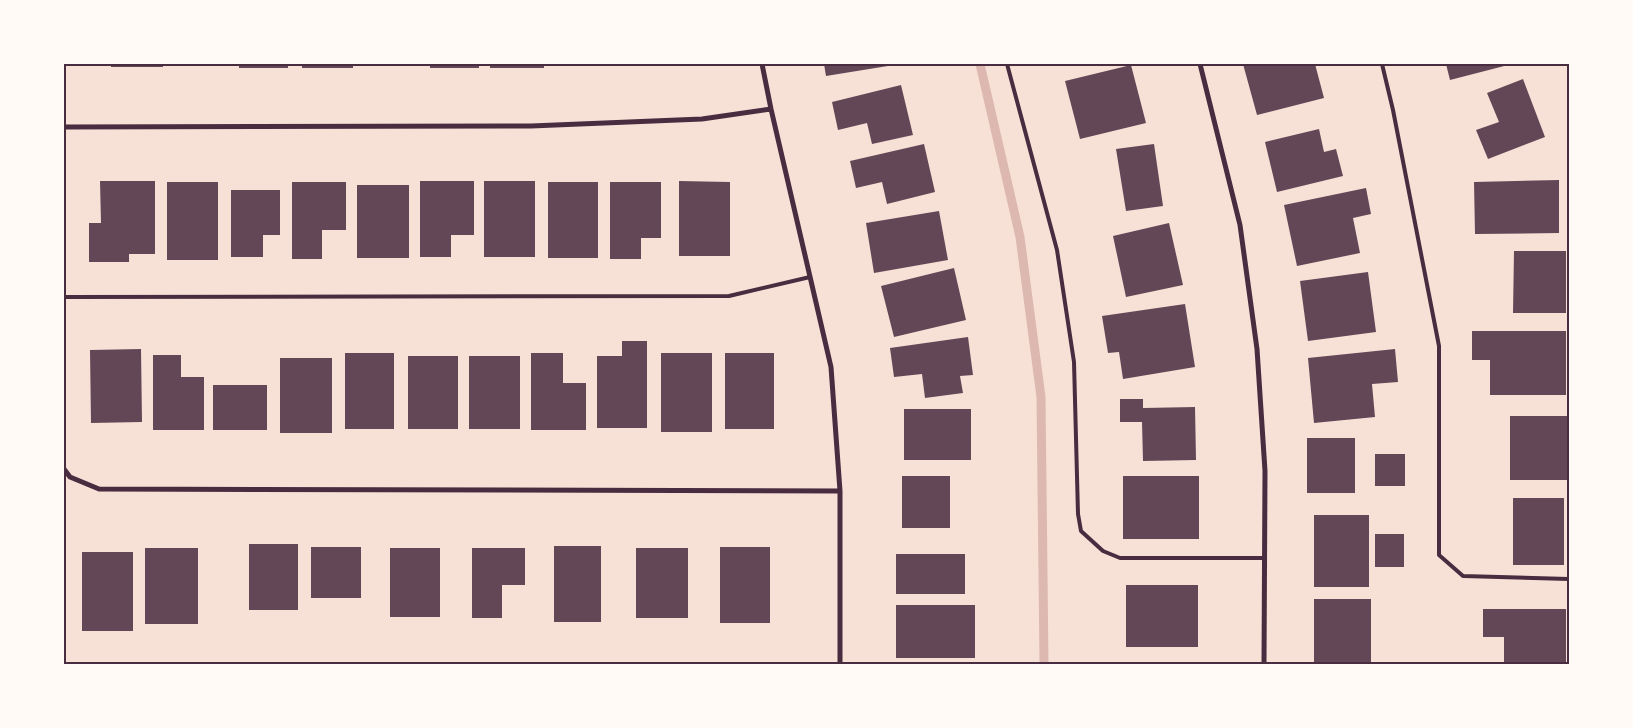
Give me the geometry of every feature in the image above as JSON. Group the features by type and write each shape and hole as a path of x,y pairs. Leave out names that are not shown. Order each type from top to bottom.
{"street":[{"path":"762,64 831,367 840,491 840,664"},
{"path":"1200,64 1240,225 1257,349 1264,471 1264,664"},
{"path":"64,127 531,126 702,119 771,109"},
{"path":"64,469 70,477 99,489 840,491"}],"lane":[{"path":"1007,64 1057,250 1074,362 1078,514 1081,531 1103,551 1120,558 1264,558"},
{"path":"1382,64 1393,110 1439,346 1439,555 1463,576 1569,579"},
{"path":"64,297 729,296 810,277"}],"building":[{"path":"111,64 163,64 163,67 111,67"},
{"path":"239,64 288,64 288,68 239,68"},
{"path":"302,64 353,64 353,68 302,68"},
{"path":"366,64 417,64 417,66 366,66"},
{"path":"430,64 479,64 479,68 430,68"},
{"path":"490,64 544,64 544,68 490,68"},
{"path":"824,64 894,64 894,65 826,76"},
{"path":"1243,64 1315,64 1324,98 1257,115"},
{"path":"1446,64 1512,64 1450,80"},
{"path":"1131,65 1146,123 1080,139 1065,81"},
{"path":"1523,79 1545,137 1488,159 1476,130 1499,122 1487,93"},
{"path":"901,85 913,135 872,144 867,123 838,130 832,102"},
{"path":"1319,129 1324,152 1336,149 1343,176 1277,192 1265,142"},
{"path":"924,144 935,192 887,204 882,182 856,188 850,161"},
{"path":"1154,144 1163,206 1126,211 1116,149"},
{"path":"1559,180 1559,233 1475,234 1474,182"},
{"path":"100,181 155,181 155,254 129,254 129,262 89,262 89,223 101,223"},
{"path":"420,181 474,181 474,235 451,235 451,257 420,257"},
{"path":"484,181 535,181 535,257 484,257"},
{"path":"679,181 730,182 730,256 679,256"},
{"path":"167,182 218,182 218,260 167,260"},
{"path":"292,182 346,182 346,230 322,230 322,259 292,259"},
{"path":"548,182 598,182 598,258 548,258"},
{"path":"610,182 661,182 661,238 641,238 641,259 610,259"},
{"path":"357,185 409,185 409,258 357,258"},
{"path":"1366,188 1371,214 1353,218 1360,253 1297,266 1284,205"},
{"path":"231,190 280,190 280,235 263,235 263,257 231,257"},
{"path":"939,211 948,260 874,273 866,223"},
{"path":"1169,223 1183,285 1126,297 1113,236"},
{"path":"1514,251 1566,251 1566,313 1513,313"},
{"path":"954,268 966,320 894,337 881,286"},
{"path":"1368,272 1376,332 1308,341 1300,281"},
{"path":"1185,304 1195,367 1123,379 1119,352 1108,353 1102,316"},
{"path":"1472,331 1566,331 1566,395 1490,395 1490,360 1472,360"},
{"path":"968,337 973,375 960,376 963,393 925,398 922,374 894,377 890,348"},
{"path":"622,341 647,341 647,428 597,428 597,356 622,356"},
{"path":"141,349 142,422 91,423 90,350"},
{"path":"1395,349 1398,382 1372,384 1375,417 1314,423 1308,358"},
{"path":"345,353 394,353 394,429 345,429"},
{"path":"531,353 563,353 563,383 586,383 586,430 531,430"},
{"path":"661,353 712,353 712,432 661,432"},
{"path":"725,353 774,353 774,429 725,429"},
{"path":"153,355 181,355 181,377 204,377 204,430 153,430"},
{"path":"408,356 458,356 458,429 408,429"},
{"path":"469,356 520,356 520,429 469,429"},
{"path":"280,358 332,358 332,433 280,433"},
{"path":"213,385 267,385 267,430 213,430"},
{"path":"1120,399 1143,399 1143,408 1195,407 1196,460 1143,461 1142,422 1120,422"},
{"path":"904,409 971,409 971,460 904,460"},
{"path":"1510,416 1567,416 1567,480 1510,480"},
{"path":"1307,438 1355,438 1355,493 1307,493"},
{"path":"1375,454 1405,454 1405,486 1375,486"},
{"path":"902,476 950,476 950,528 902,528"},
{"path":"1123,476 1199,476 1199,539 1123,539"},
{"path":"1513,498 1564,498 1564,565 1513,565"},
{"path":"1314,515 1369,515 1369,587 1314,587"},
{"path":"1375,534 1404,534 1404,567 1375,567"},
{"path":"249,544 298,544 298,610 249,610"},
{"path":"554,546 601,546 601,622 554,622"},
{"path":"311,547 361,547 361,598 311,598"},
{"path":"720,547 770,547 770,623 720,623"},
{"path":"145,548 198,548 198,624 145,624"},
{"path":"390,548 440,548 440,617 390,617"},
{"path":"472,548 525,548 525,585 502,585 502,618 472,618"},
{"path":"636,548 688,548 688,618 636,618"},
{"path":"82,552 133,552 133,631 82,631"},
{"path":"896,554 965,554 965,594 896,594"},
{"path":"1126,585 1198,585 1198,647 1126,647"},
{"path":"1314,599 1371,599 1371,663 1314,663"},
{"path":"896,605 975,605 975,658 896,658"},
{"path":"1483,609 1566,609 1566,664 1504,664 1504,637 1483,637"}],"waterway":[{"path":"980,64 1020,237 1041,397 1044,662"}]}
